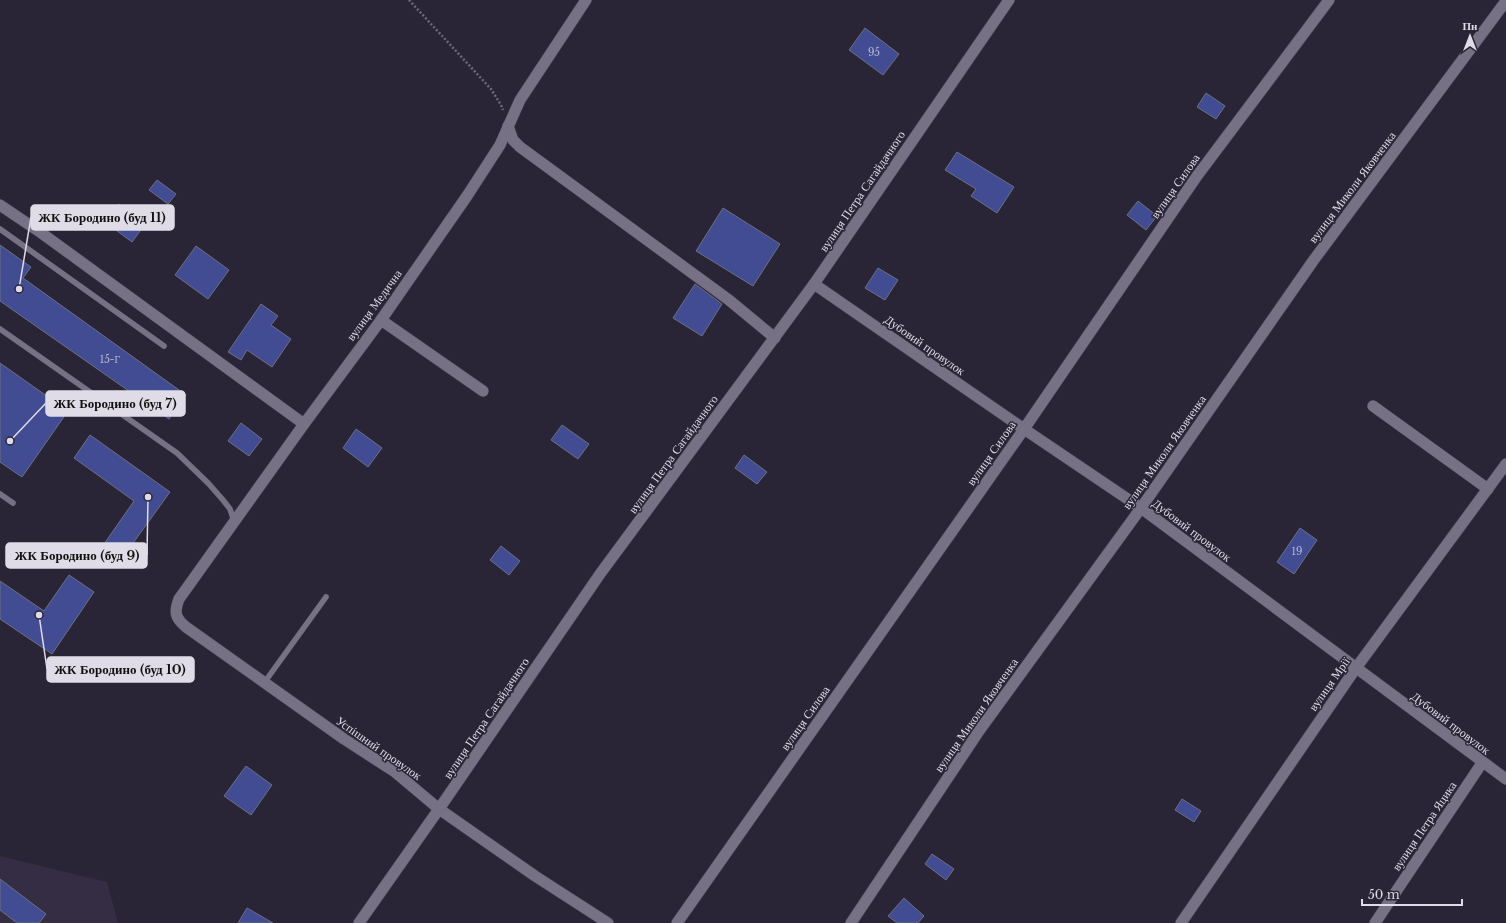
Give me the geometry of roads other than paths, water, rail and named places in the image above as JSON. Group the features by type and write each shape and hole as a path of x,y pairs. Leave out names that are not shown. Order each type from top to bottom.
{"street":[{"name":"вулиця Медична","path":"177,618 175,608 179,599 304,424 381,320 471,190 500,145 520,100 586,0"},
{"name":"вулиця Петра Сагайдачного","path":"359,923 600,574 814,284 1009,0"},
{"name":"вулиця Силова","path":"677,923 1024,429 1197,176 1329,0"},
{"name":"вулиця Миколи Яковченка","path":"851,923 979,731 1141,508 1313,261 1503,3"},
{"path":"508,126 513,140 520,147 729,300 775,338"},
{"path":"0,205 40,232 304,424"},
{"name":"Дубовий провулок","path":"814,284 1141,508 1482,763 1506,779"},
{"path":"381,320 483,391"},
{"path":"1373,406 1488,490"},
{"name":"вулиця Мрії","path":"1180,923 1356,668 1506,464"},
{"name":"Успішний провулок","path":"177,618 186,627 264,683 344,739 395,772 439,809 535,876 608,923"},
{"name":"вулиця Петра Яцика","path":"1375,923 1482,763"}],"lane":[{"path":"0,229 164,346"},
{"path":"0,329 177,453 208,483 226,504 230,509 234,521"},
{"path":"0,494 13,503"},
{"path":"264,683 326,597"}],"place":[{"name":"ЖК Бородино (буд 11)","path":"19,289"},
{"name":"ЖК Бородино (буд 7)","path":"10,441"},
{"name":"ЖК Бородино (буд 9)","path":"148,497"},
{"name":"ЖК Бородино (буд 10)","path":"39,615"}]}
